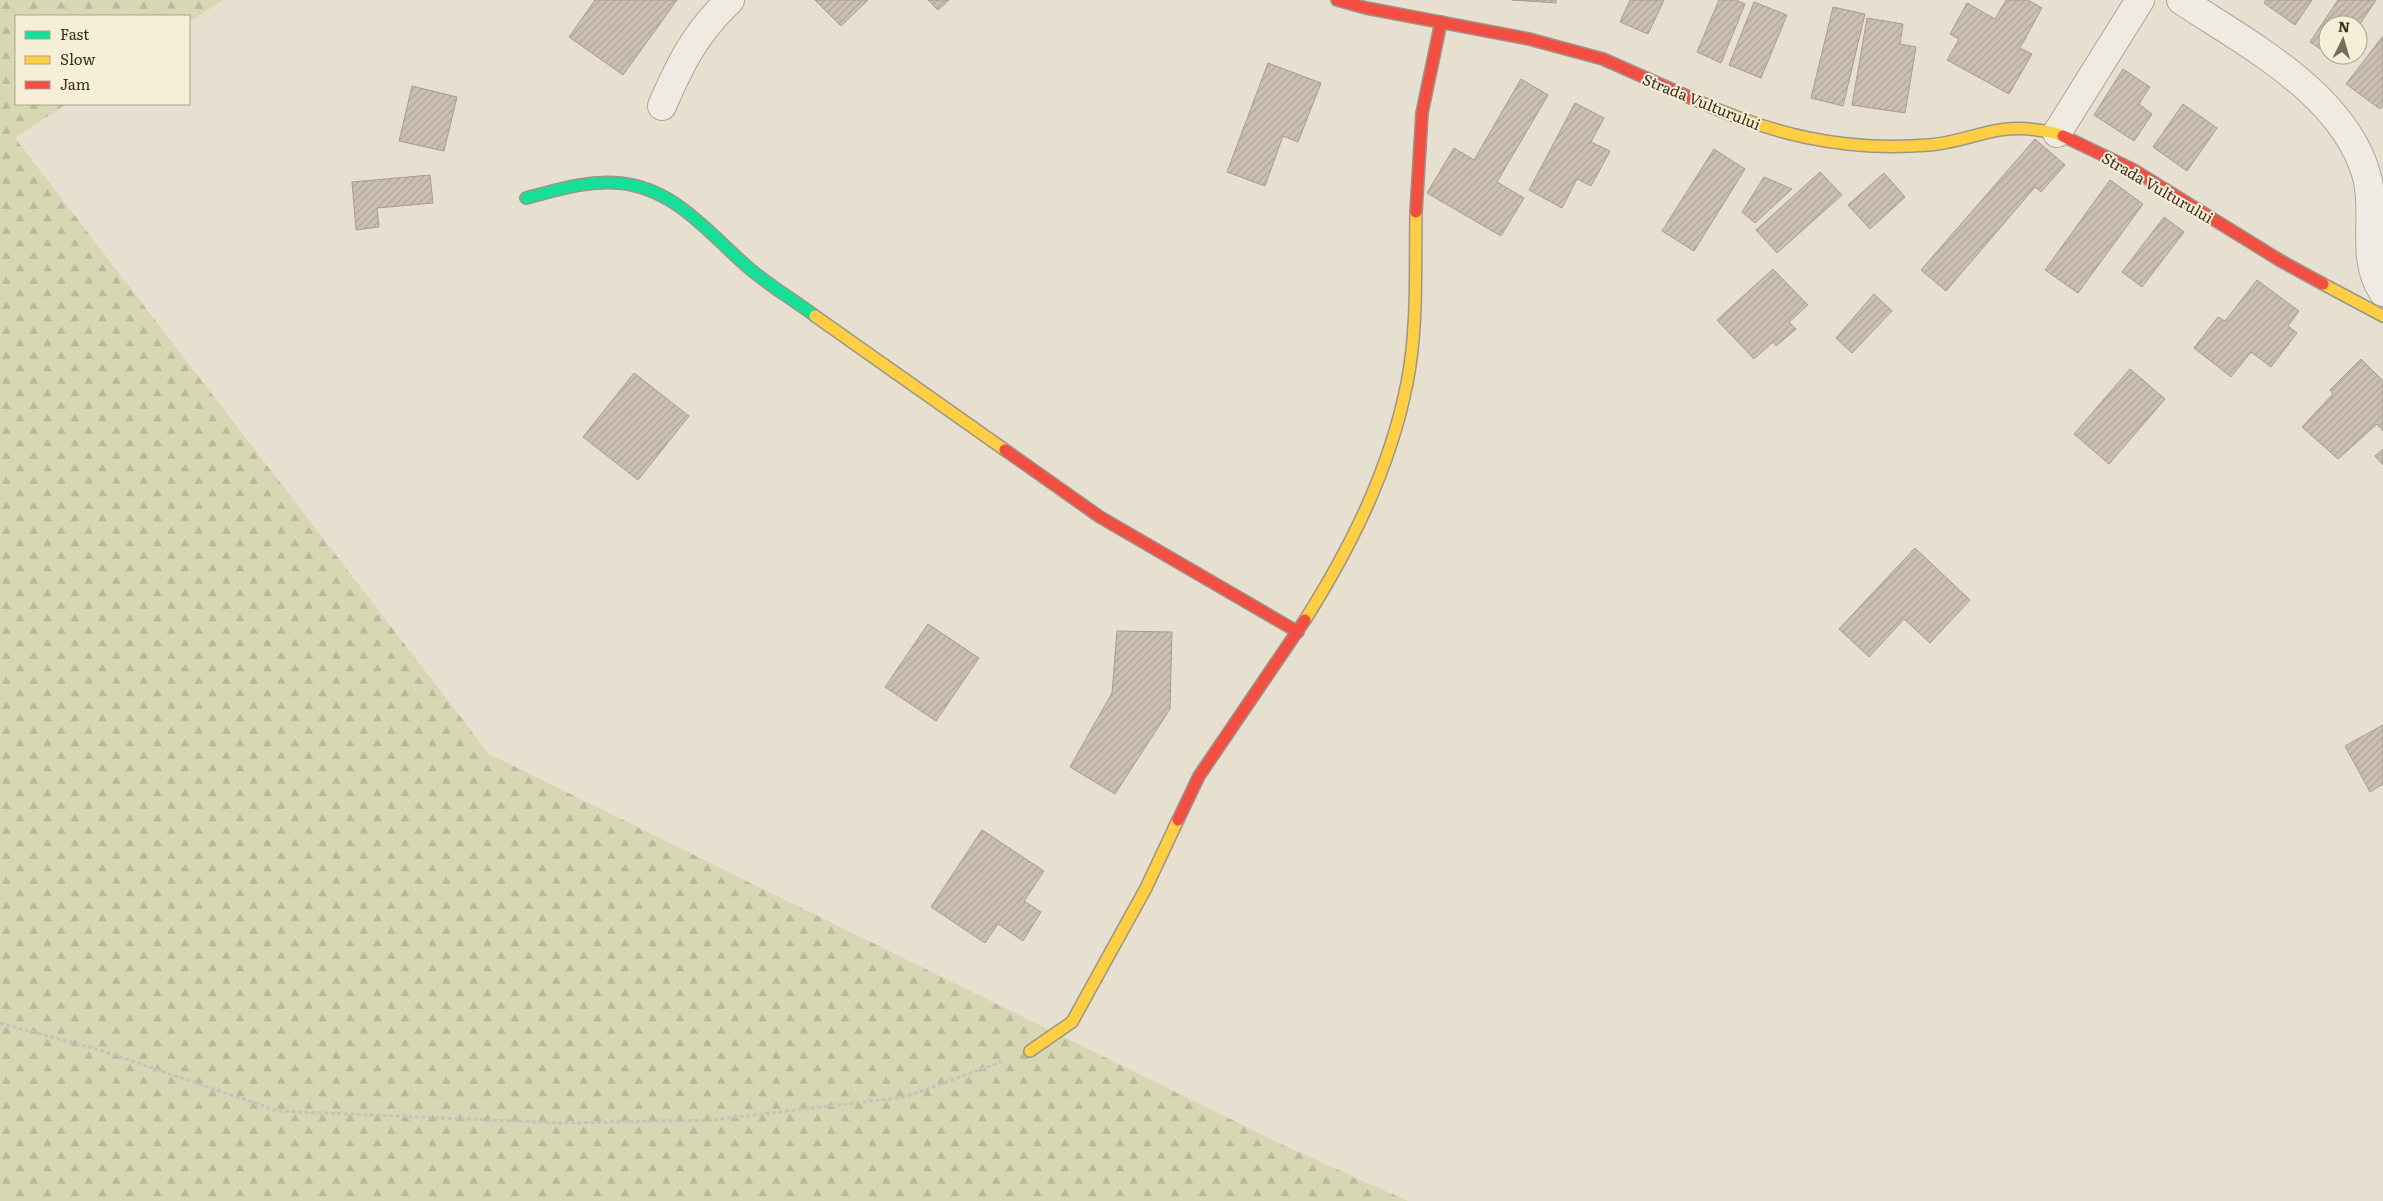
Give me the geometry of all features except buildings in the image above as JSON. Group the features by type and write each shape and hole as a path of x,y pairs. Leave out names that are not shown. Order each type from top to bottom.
{"street":[{"path":"662,106 684,56 717,12 730,0"},
{"name":"Strada Vulturului","path":"1337,0 1366,8 1529,40 1603,60 1732,117 1792,136 1855,146 1931,145 1992,130 2020,127 2057,133 2132,169 2281,261 2383,316"},
{"path":"2057,133 2140,0"},
{"path":"2181,0 2280,65 2312,93 2337,120 2355,146 2377,207 2369,245 2372,271 2383,292"},
{"path":"1030,1051 1072,1022 1146,888 1199,776 1298,632 1335,573 1367,507 1393,442 1408,382 1414,321 1417,183 1422,113 1441,22"},
{"path":"526,198 585,183 620,183 652,190 685,209 751,270 1100,517 1298,632"}],"path":[{"path":"0,1023 103,1051 278,1111 560,1123 712,1120 905,1097 1030,1051"}],"green space":[{"path":"0,0 223,0 190,21 190,15 15,15 15,105 64,105 15,138 489,754 1285,1146 1408,1201 0,1201"}],"traffic: fast":[{"path":"526,198 572,186 607,182 639,187 658,194 675,203 691,215 758,275 815,316"}],"traffic: slow":[{"path":"1691,98 1749,122 1778,131 1836,143 1866,146 1929,145 2008,129 2050,132 2063,136"},
{"path":"1305,620 1338,564 1367,506 1400,415 1411,362 1413,341 1416,212"},
{"path":"2323,284 2383,316"},
{"path":"815,316 1005,450"},
{"path":"1030,1051 1072,1022 1146,888 1178,820"}],"traffic: jam":[{"path":"1337,0 1366,8 1529,39 1603,59 1691,98"},
{"path":"1416,212 1422,113 1441,22"},
{"path":"2063,136 2132,169 2281,261 2323,284"},
{"path":"1005,450 1100,517 1298,632"},
{"path":"1178,820 1199,776 1305,620"}]}
